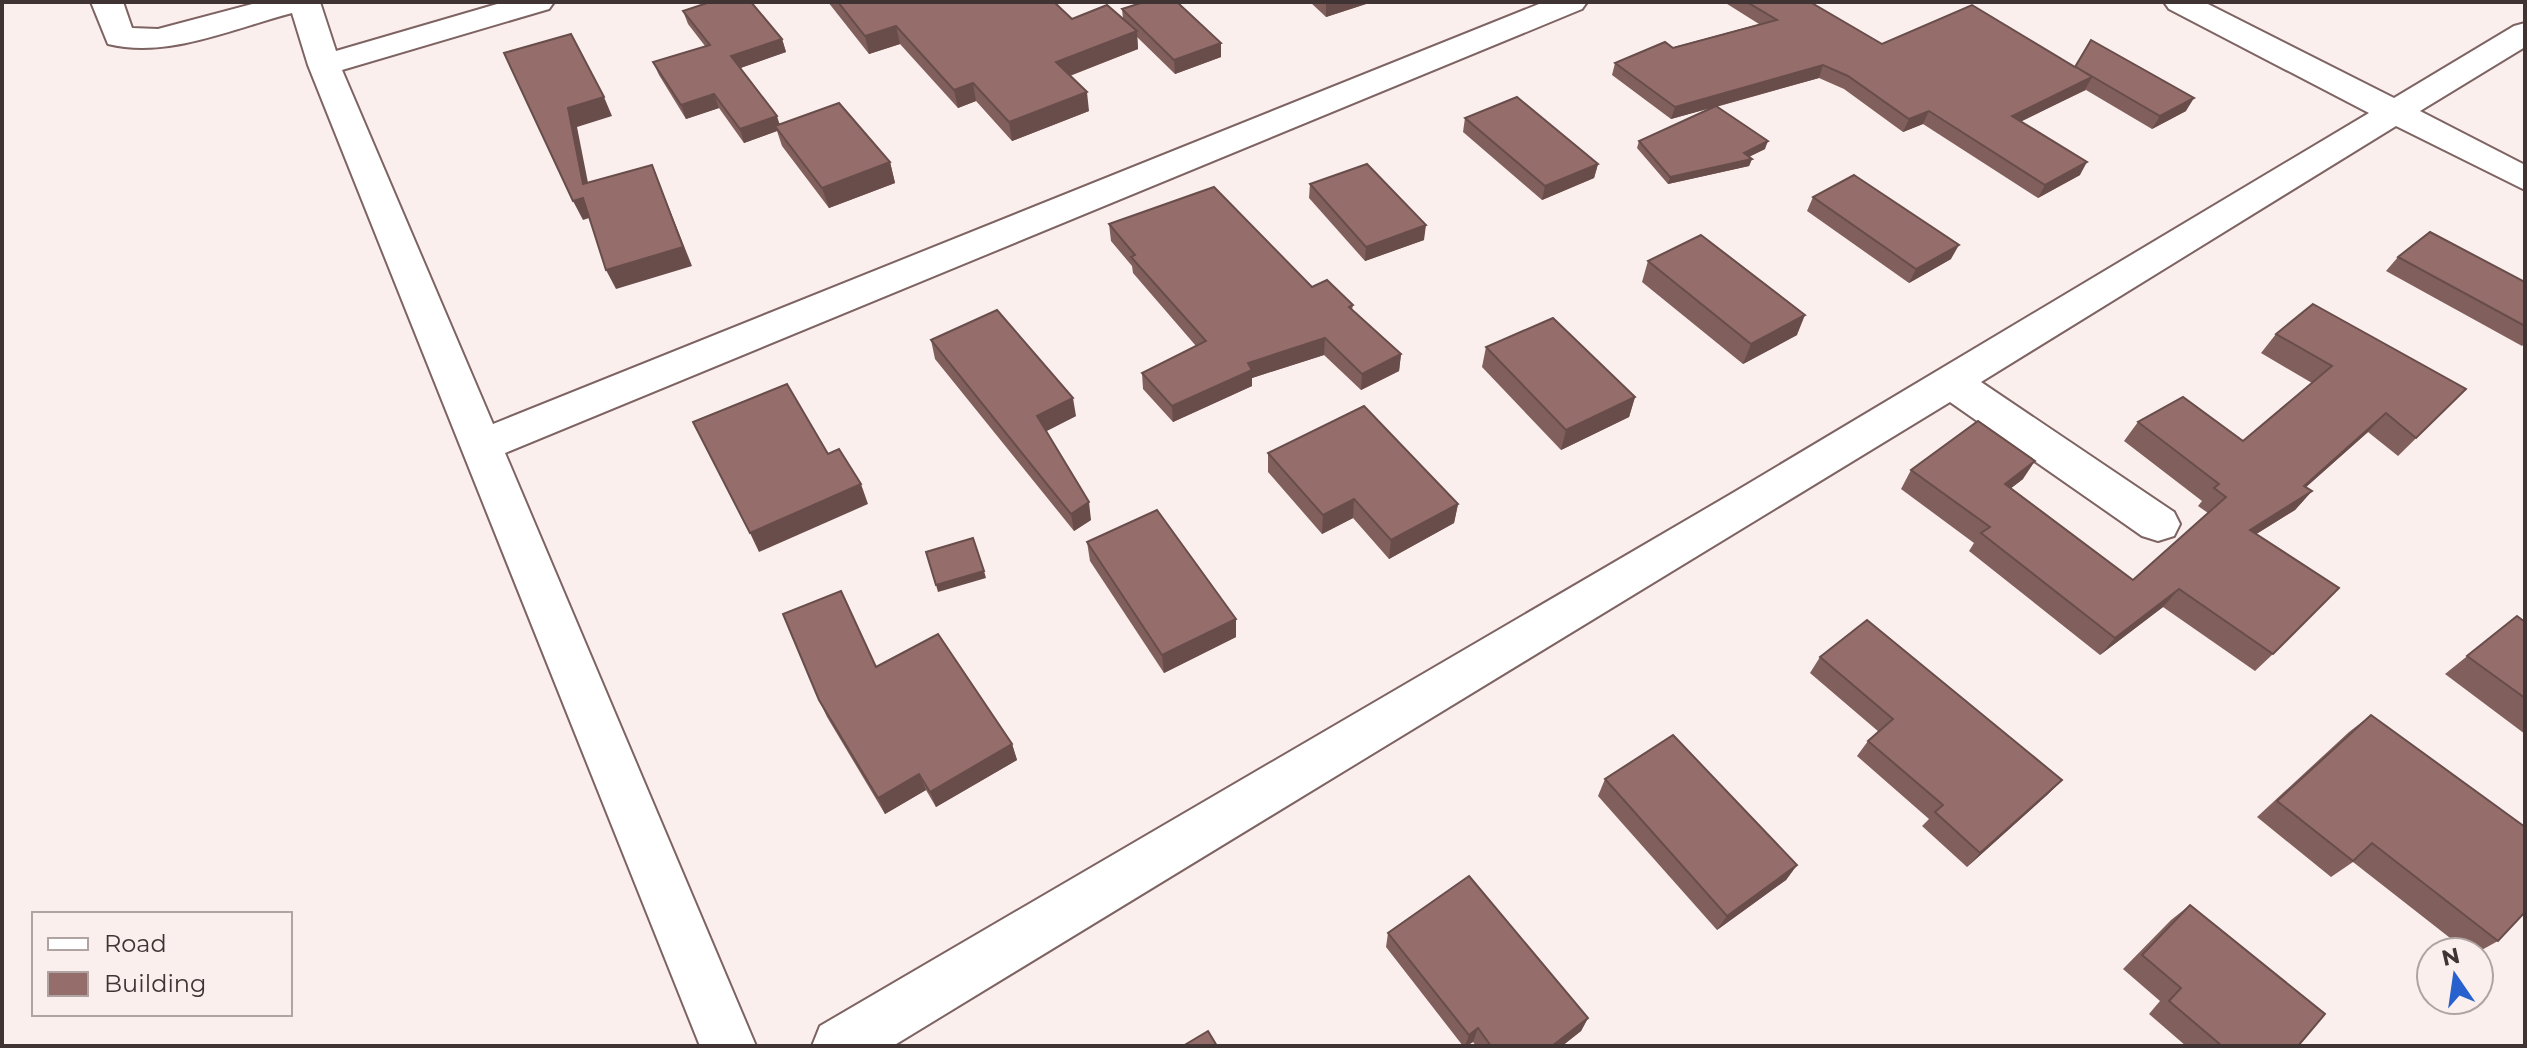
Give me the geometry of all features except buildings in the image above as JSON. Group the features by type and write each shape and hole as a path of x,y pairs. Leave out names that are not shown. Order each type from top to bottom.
{"street":[{"path":"107,2 119,37 159,39 296,2"},
{"path":"304,2 324,65 728,1046"},
{"path":"324,65 538,2"},
{"path":"481,446 1571,2"},
{"path":"2180,2 2525,179"},
{"path":"840,1046 2525,33"},
{"path":"1949,381 2158,524"}]}
